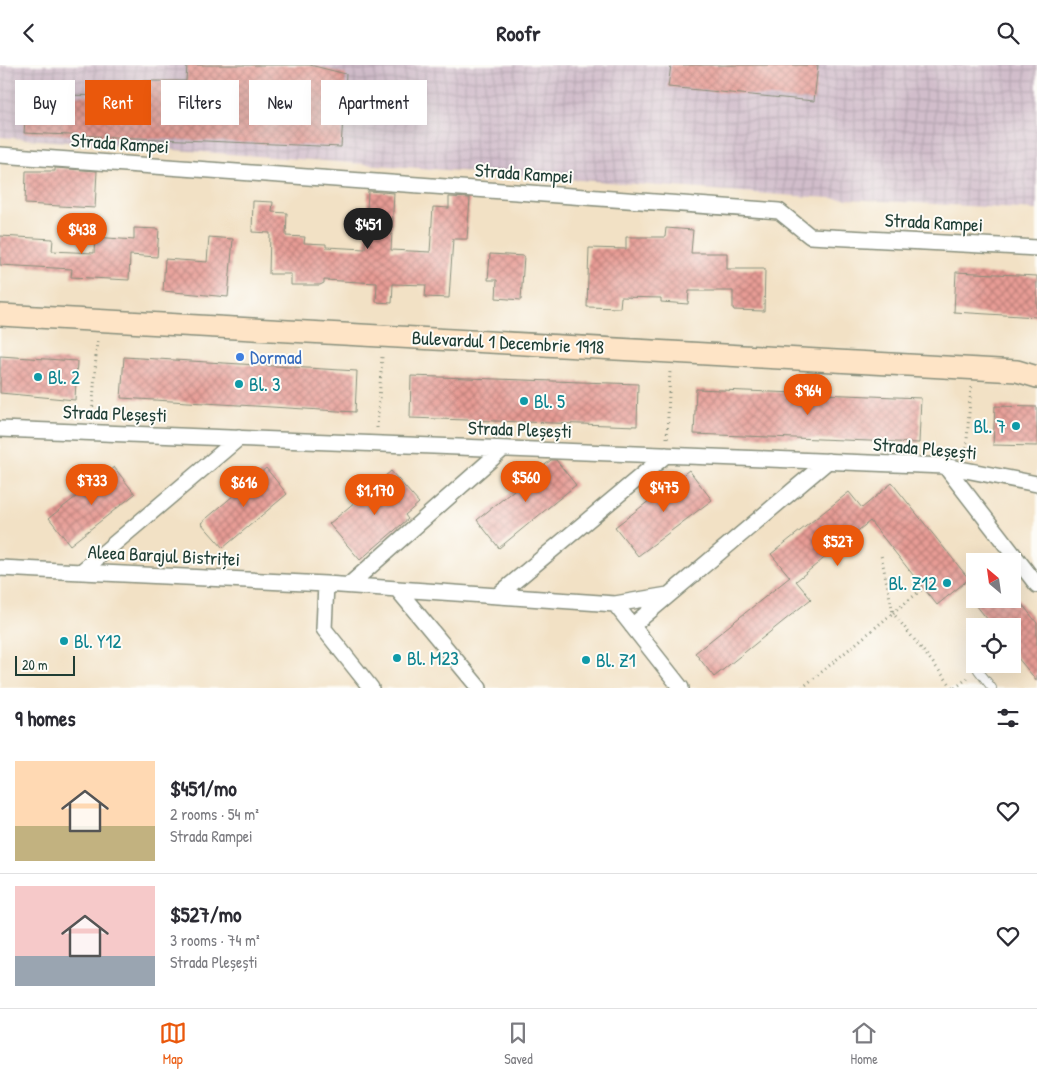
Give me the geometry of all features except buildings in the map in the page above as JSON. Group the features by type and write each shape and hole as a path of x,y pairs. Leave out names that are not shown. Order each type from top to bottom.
{"main road":[{"name":"Bulevardul 1 Decembrie 1918","path":"0,315 972,369 1027,369 1037,377"}],"street":[{"name":"Strada Rampei","path":"0,155 779,211 810,236 1037,248"},
{"name":"Strada Pleșești","path":"0,429 945,466 1037,484"},
{"path":"82,571 239,438"},
{"path":"349,585 503,449"},
{"path":"497,596 666,455"},
{"path":"632,626 828,461"},
{"path":"945,466 1037,585"},
{"name":"Aleea Barajul Bistriței","path":"0,568 349,585 614,604 668,595"},
{"path":"326,584 324,629 371,688"},
{"path":"397,589 479,688"},
{"path":"614,604 681,688"}],"lane":[{"path":"980,673 992,688"}],"path":[{"path":"91,432 99,320"},
{"path":"376,443 383,336"},
{"path":"666,455 670,351"},
{"path":"965,469 972,369"},
{"path":"881,555 893,613 953,688"},
{"path":"802,688 921,590"}],"shaded area":[{"path":"0,65 1037,65 1037,210 796,196 0,137"}],"place":[{"name":"Dormad","path":"240,357"},
{"name":"Bl. 2","path":"38,377"},
{"name":"Bl. 3","path":"239,384"},
{"name":"Bl. 5","path":"524,401"},
{"name":"Bl. 7","path":"1016,426"},
{"name":"Bl. Z12","path":"947,583"},
{"name":"Bl. Y12","path":"64,641"},
{"name":"Bl. M23","path":"397,658"},
{"name":"Bl. Z1","path":"586,660"}]}
